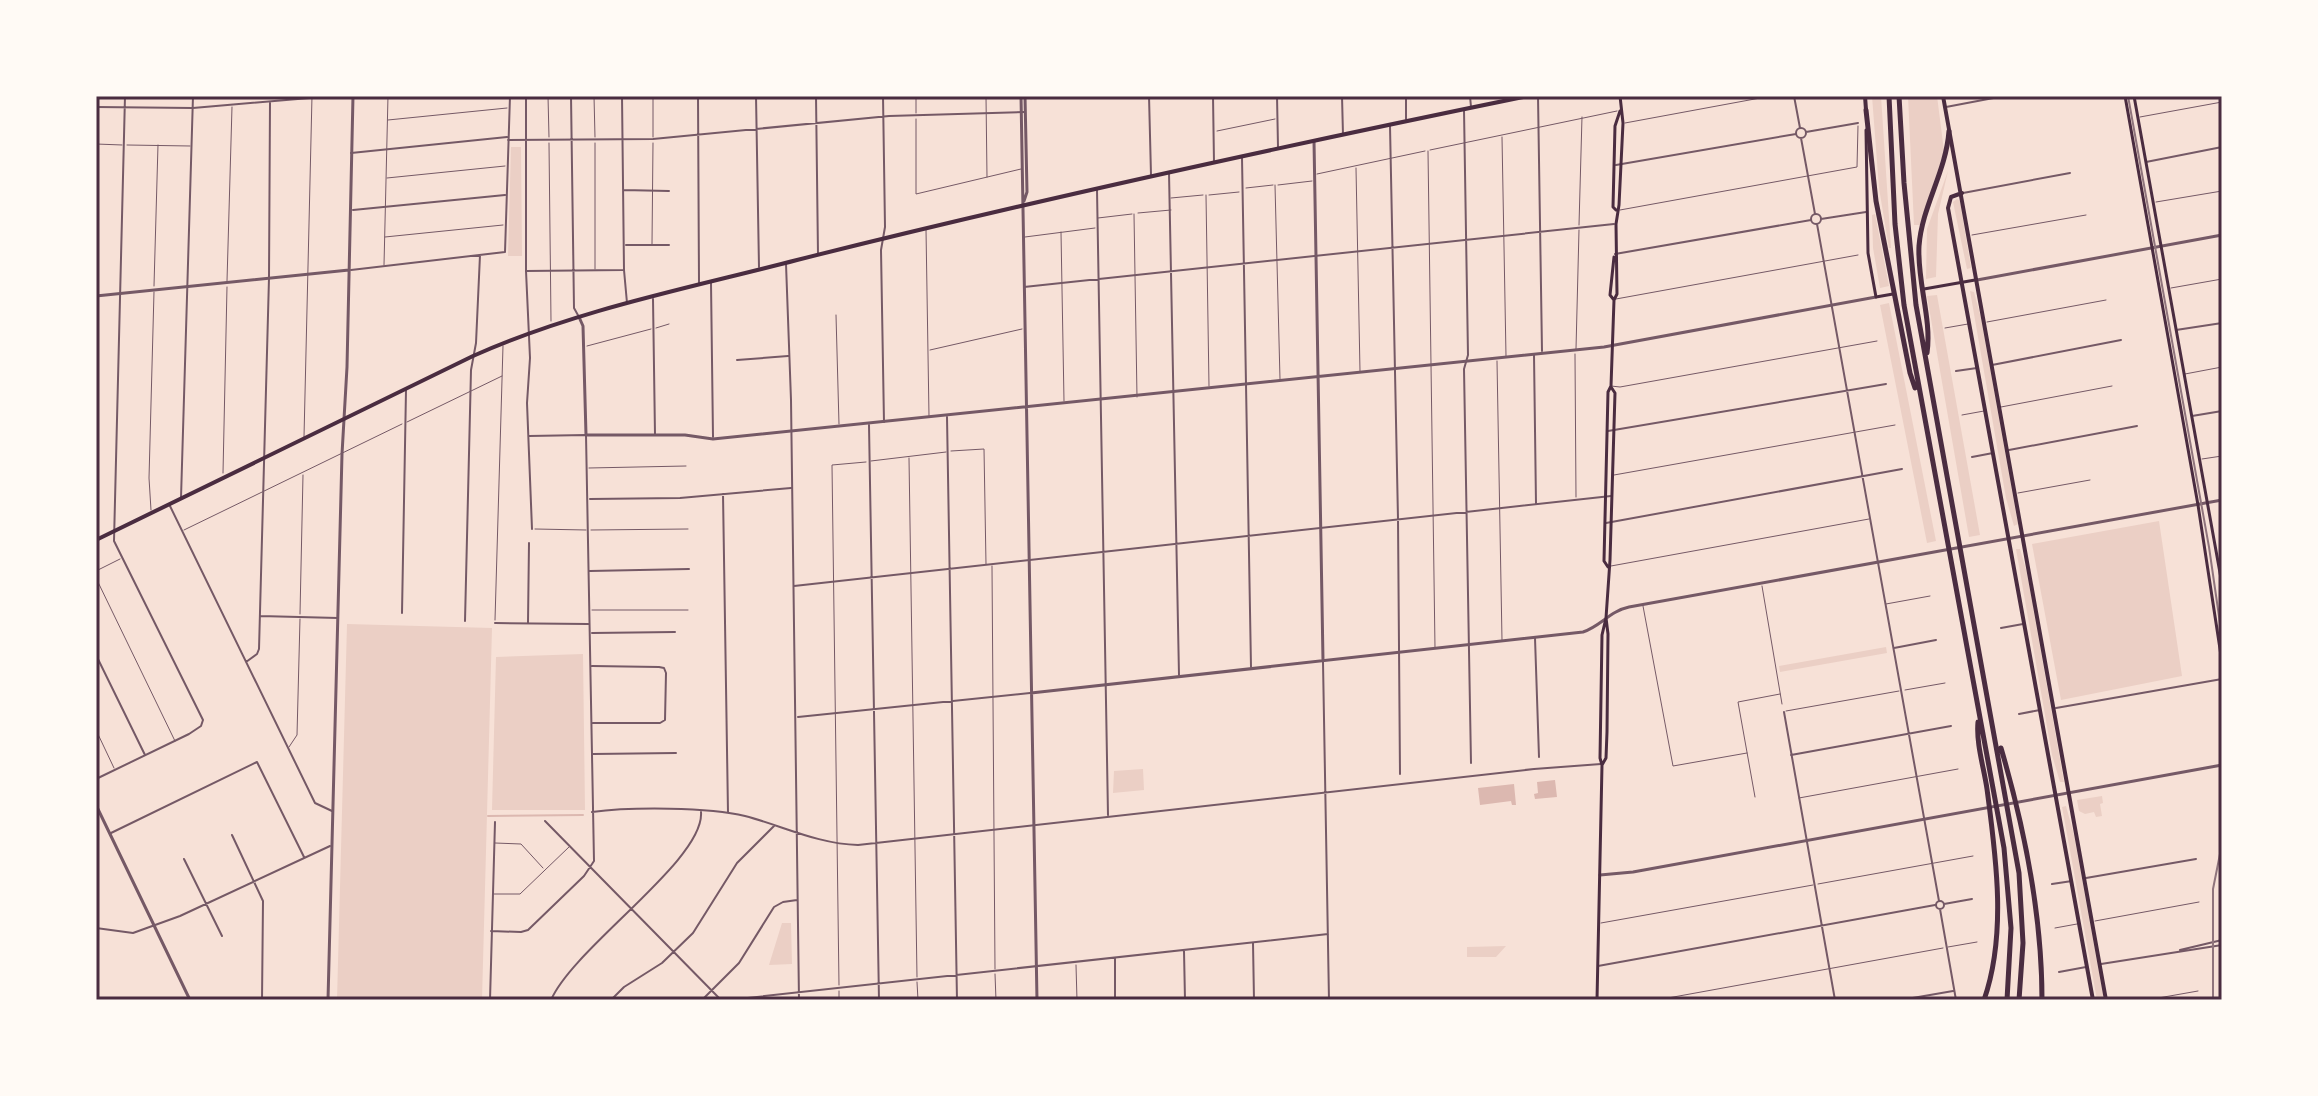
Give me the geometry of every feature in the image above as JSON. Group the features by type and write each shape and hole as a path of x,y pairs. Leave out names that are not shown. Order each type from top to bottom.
{"highway":[{"path":"1889,96 1895,224 1904,305 2004,848 2010,897 2011,962 2007,1000"},
{"path":"1899,96 1916,305 2019,873 2023,943 2019,1000"},
{"path":"1866,110 1876,201 1910,373 1919,398"},
{"path":"1927,357 1929,339 1919,247 1927,207 1946,157 1949,131"},
{"path":"1978,713 1977,730 1988,799 1996,891 1995,956 1984,1000"},
{"path":"1993,724 2030,871 2040,947 2042,1000"}],"main road":[{"path":"96,540 473,356 579,317 1023,204 1528,96"},
{"path":"1602,765 1606,758 1608,692 1608,392 1611,386 1614,300 1617,294 1616,211 1619,205 1623,123 1620,96"},
{"path":"1865,96 1868,253 1876,297 1977,280"},
{"path":"1943,96 2106,1000"},
{"path":"2125,96 2198,505 2222,662"},
{"path":"2134,96 2222,584"},
{"path":"1616,211 1613,207 1615,126 1620,111"},
{"path":"1962,193 1951,197 1948,208 2093,1000"},
{"path":"1608,523 1612,496 1615,393 1611,386"},
{"path":"1597,1000 1602,635 1606,618"},
{"path":"1601,692 1608,692"},
{"path":"1601,724 1607,725"}],"street":[{"path":"96,779 175,741 201,726 203,720 114,541 125,96"},
{"path":"181,498 193,96"},
{"path":"96,107 193,108 232,102 333,96"},
{"path":"328,1000 353,96"},
{"path":"96,296 505,252 510,96"},
{"path":"526,96 526,271 532,529"},
{"path":"491,931 528,930 590,869 594,861 584,347 583,326 574,308 571,96"},
{"path":"622,96 624,270 628,305"},
{"path":"698,96 699,285"},
{"path":"756,96 759,270"},
{"path":"816,96 818,255"},
{"path":"883,96 884,422"},
{"path":"1023,96 1025,408 1037,1000"},
{"path":"1149,96 1151,176"},
{"path":"1213,96 1214,163"},
{"path":"1277,96 1278,149"},
{"path":"1342,96 1343,135"},
{"path":"1406,96 1406,122"},
{"path":"1470,96 1471,107"},
{"path":"1538,96 1542,353"},
{"path":"1614,166 1796,134 1800,128 1794,96"},
{"path":"1945,107 2004,96"},
{"path":"246,662 259,649 269,278 270,102"},
{"path":"1464,108 1467,239 1467,362 1464,369 1471,763"},
{"path":"351,153 508,138 653,139 916,114 1023,112"},
{"path":"1023,112 1027,192 1023,204"},
{"path":"1801,138 1806,132 1858,123"},
{"path":"1390,125 1400,774"},
{"path":"1800,128 1806,132"},
{"path":"1796,134 1801,138 1815,214 1821,219"},
{"path":"1314,141 1329,1000"},
{"path":"2146,162 2222,147"},
{"path":"1242,157 1251,668"},
{"path":"1169,172 1179,676"},
{"path":"1962,193 2070,173"},
{"path":"1097,187 1108,816"},
{"path":"623,190 669,191"},
{"path":"350,210 507,195"},
{"path":"1817,224 1821,219 1867,212"},
{"path":"1811,220 1815,214"},
{"path":"1615,254 1811,220 1817,224 1939,901 1944,904 1972,899"},
{"path":"1024,287 1616,224"},
{"path":"1977,280 2222,235"},
{"path":"624,245 669,245"},
{"path":"465,621 471,391 480,255"},
{"path":"786,263 797,717 799,1000"},
{"path":"526,271 624,270"},
{"path":"711,282 713,439"},
{"path":"653,297 655,435"},
{"path":"529,436 685,435 713,439 1137,397 1613,345 1876,297"},
{"path":"2176,330 2222,323"},
{"path":"1992,365 2121,340"},
{"path":"1534,354 1536,504"},
{"path":"737,360 790,356"},
{"path":"1956,371 1979,368"},
{"path":"1607,432 1886,384"},
{"path":"402,613 406,389"},
{"path":"2192,416 2222,411"},
{"path":"947,416 957,1000"},
{"path":"869,424 879,1000"},
{"path":"2008,451 2137,426"},
{"path":"1972,457 1994,453"},
{"path":"1608,523 1902,469"},
{"path":"588,499 680,498 792,487"},
{"path":"723,494 728,813"},
{"path":"794,586 1612,496"},
{"path":"797,717 1583,632 1595,627 1614,610 2222,500"},
{"path":"169,503 315,803 332,811"},
{"path":"528,623 529,543"},
{"path":"589,571 689,569"},
{"path":"260,616 339,618"},
{"path":"495,624 590,624"},
{"path":"2001,628 2024,624"},
{"path":"590,633 675,632"},
{"path":"1535,637 1539,757"},
{"path":"1894,648 1936,640"},
{"path":"96,655 145,756"},
{"path":"590,666 664,668 666,696 665,720 660,723 592,723"},
{"path":"2055,708 2222,679"},
{"path":"2019,714 2041,710"},
{"path":"1784,712 1835,1000"},
{"path":"1791,755 1951,726"},
{"path":"592,754 676,753"},
{"path":"110,834 257,762 304,857"},
{"path":"592,812 728,813 836,844 875,844 1534,769 1602,765"},
{"path":"1600,875 1925,820 2222,765"},
{"path":"96,805 190,1000"},
{"path":"551,1000 567,972 672,867 700,828 700,811"},
{"path":"545,821 721,1000"},
{"path":"490,1000 495,822"},
{"path":"611,1000 624,987 655,968 698,926 746,851 767,836 775,825"},
{"path":"232,835 264,909 262,1000"},
{"path":"96,928 133,933 180,916 331,846"},
{"path":"184,859 222,936"},
{"path":"2085,878 2196,859"},
{"path":"2052,884 2073,881"},
{"path":"702,1000 739,963 774,907 798,900"},
{"path":"1598,966 1935,905 1939,901"},
{"path":"1940,909 1944,904"},
{"path":"1935,905 1940,909 1956,1000"},
{"path":"729,1000 1328,934"},
{"path":"2167,953 2222,940"},
{"path":"1253,942 1254,1000"},
{"path":"2100,964 2222,945"},
{"path":"1184,950 1185,1000"},
{"path":"1115,958 1115,1000"},
{"path":"2059,972 2088,967"},
{"path":"1901,1000 1954,990"}],"lane":[{"path":"384,266 388,96"},
{"path":"548,96 552,326"},
{"path":"594,96 595,271"},
{"path":"652,245 653,96"},
{"path":"916,96 916,194 1022,169"},
{"path":"986,96 987,177"},
{"path":"1623,123 1771,96"},
{"path":"304,439 312,97"},
{"path":"223,477 232,102"},
{"path":"2138,118 2222,102"},
{"path":"387,120 509,107"},
{"path":"1315,174 1620,111"},
{"path":"1576,499 1582,117"},
{"path":"1214,132 1277,119"},
{"path":"1616,211 1857,167 1858,123"},
{"path":"1502,135 1506,358"},
{"path":"96,144 192,146"},
{"path":"152,512 149,478 158,145"},
{"path":"1428,151 1435,648"},
{"path":"1355,165 1360,373"},
{"path":"385,178 508,166"},
{"path":"1171,198 1315,180"},
{"path":"1275,185 1280,381"},
{"path":"2154,203 2222,191"},
{"path":"1206,195 1209,389"},
{"path":"1098,218 1171,210"},
{"path":"1134,214 1137,397"},
{"path":"1970,236 2086,215"},
{"path":"384,237 506,224"},
{"path":"926,227 929,418"},
{"path":"1023,237 1098,228"},
{"path":"1061,232 1064,404"},
{"path":"1614,300 1858,255"},
{"path":"2169,289 2222,279"},
{"path":"1984,323 2106,300"},
{"path":"836,315 839,426"},
{"path":"584,347 669,324"},
{"path":"1945,328 1971,324"},
{"path":"928,351 1024,328"},
{"path":"1611,386 1620,387 1877,341"},
{"path":"495,624 504,343"},
{"path":"1497,358 1502,641"},
{"path":"2184,374 2222,367"},
{"path":"182,531 502,376"},
{"path":"2000,408 2112,386"},
{"path":"1962,415 1986,410"},
{"path":"1612,476 1895,425"},
{"path":"839,1000 832,465 984,449 986,564"},
{"path":"909,456 918,1000"},
{"path":"2199,460 2222,456"},
{"path":"587,468 686,466"},
{"path":"288,748 297,735 303,473"},
{"path":"2015,494 2090,480"},
{"path":"1608,567 1870,519"},
{"path":"532,529 688,529"},
{"path":"96,571 122,558"},
{"path":"992,563 996,1000"},
{"path":"96,578 175,741"},
{"path":"1762,583 1782,704"},
{"path":"1886,604 1930,596"},
{"path":"1643,605 1673,766 1747,753"},
{"path":"589,610 688,610"},
{"path":"1784,712 1945,683"},
{"path":"1755,797 1738,702 1780,694"},
{"path":"96,730 115,770"},
{"path":"1799,798 1958,769"},
{"path":"494,843 521,844 544,871"},
{"path":"492,894 520,894 569,847"},
{"path":"1599,923 1973,856"},
{"path":"2093,922 2199,902"},
{"path":"2055,928 2080,923"},
{"path":"1657,1000 1977,942"},
{"path":"1076,962 1077,1000"},
{"path":"2147,1000 2198,991"}],"shaded area":[{"path":"1872,96 1881,96 1891,248 1879,188"},
{"path":"1908,96 1937,96 1944,151 1920,225 1914,225"},
{"path":"511,147 521,147 522,256 508,256"},
{"path":"1948,171 1938,214 1936,277 1926,279 1927,229"},
{"path":"1957,199 1960,201 1971,268 1967,269 1953,202"},
{"path":"1875,214 1889,286 1880,288 1873,248 1872,215"},
{"path":"1970,291 1974,292 1981,318 2018,524 2014,526 2006,498"},
{"path":"1937,295 1980,535 1969,537 1927,296"},
{"path":"1889,303 1936,541 1927,543 1880,305"},
{"path":"2159,521 2182,676 2061,700 2032,544"},
{"path":"2016,549 2020,549 2027,573 2064,782 2060,782 2052,755"},
{"path":"347,624 492,628 482,1000 337,1000"},
{"path":"1886,647 1887,653 1780,672 1779,666"},
{"path":"583,654 585,810 492,810 496,657"},
{"path":"1143,769 1144,790 1113,793 1114,771"},
{"path":"1555,780 1557,797 1535,799 1537,782"},
{"path":"1514,784 1516,805 1512,805 1511,801 1480,805 1478,788"},
{"path":"2102,796 2102,816 2079,811 2077,800"},
{"path":"2066,806 2104,1000 2097,1000 2062,807"},
{"path":"782,923 791,923 792,964 769,965"},
{"path":"1506,946 1496,957 1467,957 1467,947"}],"waterway":[{"path":"488,816 583,815"}],"tram line":[{"path":"2128,96 2209,547 2222,637"},
{"path":"2213,1000 2213,889 2222,844"}]}
